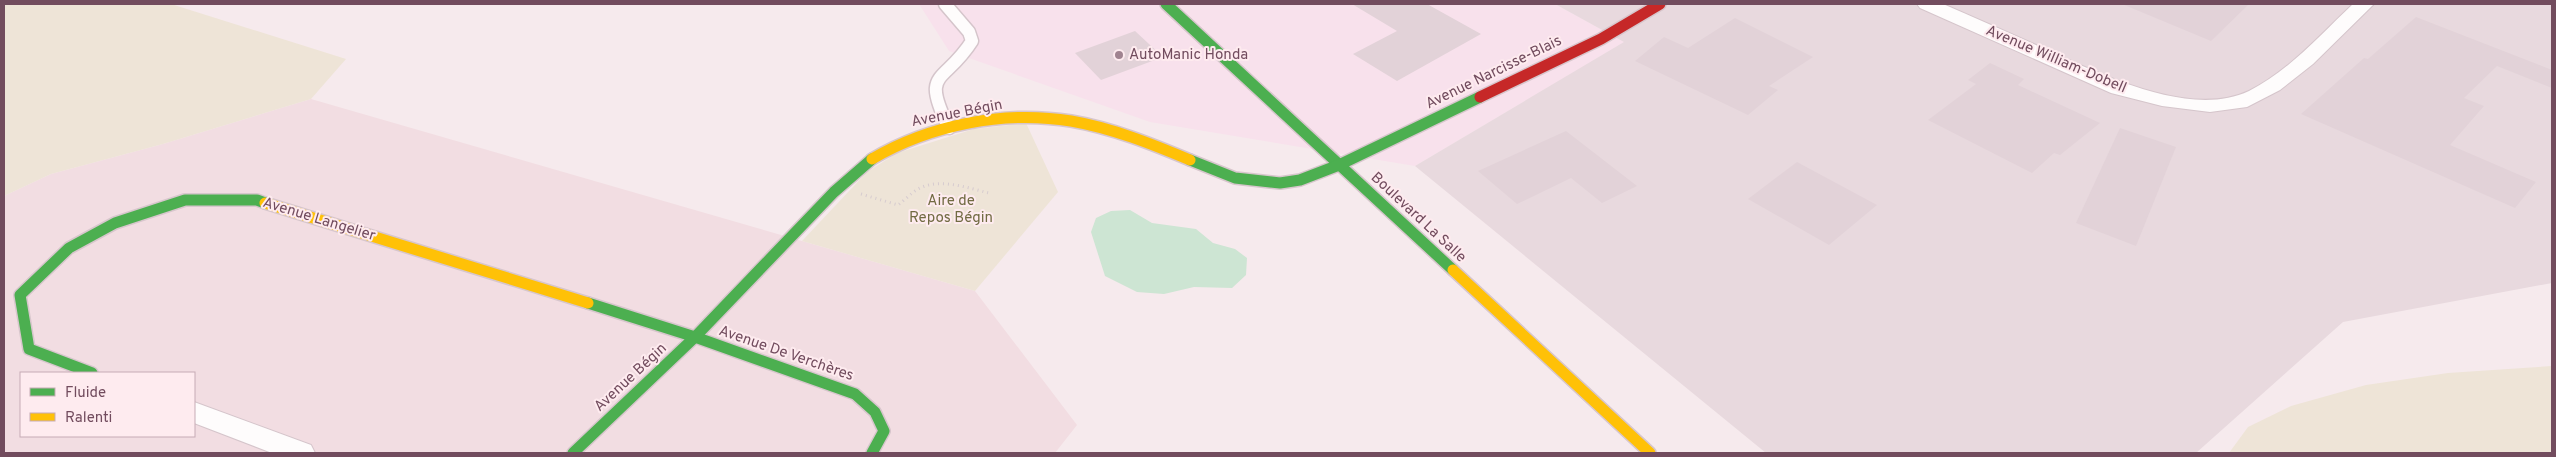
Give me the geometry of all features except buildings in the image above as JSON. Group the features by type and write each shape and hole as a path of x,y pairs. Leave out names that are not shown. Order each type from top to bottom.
{"street":[{"name":"Boulevard La Salle","path":"1166,4 1650,453"},
{"name":"Avenue Narcisse-Blais","path":"1339,165 1601,38 1660,4"},
{"name":"Avenue William-Dobell","path":"1927,4 2118,89 2153,98 2207,105 2237,103 2271,88 2364,4"},
{"name":"Avenue Bégin","path":"573,453 695,338 839,188 873,158 902,141 949,128 989,120 1021,118 1070,121 1138,139 1235,178 1280,183 1300,180 1339,165"},
{"name":"Avenue Langelier","path":"89,372 29,349 20,295 69,248 115,223 185,200 257,200 695,338"},
{"name":"Avenue De Verchères","path":"695,338 856,394 875,412 884,431 872,453"},
{"path":"195,412 300,453"}],"lane":[{"path":"946,4 969,32 972,41 966,54 937,79 933,89 936,105 949,128"}],"path":[{"path":"839,188 898,205 919,189 933,185 949,184 989,193"}],"shaded area":[{"path":"919,4 1555,4 1625,42 1415,166 1150,122 949,51"},
{"path":"1555,4 2552,4 2552,283 2343,322 2196,453 1766,453 1415,166 1624,42"},
{"path":"311,99 975,291 1077,425 1055,453 4,453 4,196 51,174 163,144"},
{"path":"1130,210 1152,223 1196,229 1213,243 1235,249 1247,258 1246,275 1232,288 1194,287 1164,294 1137,292 1105,276 1091,232 1096,218 1111,211"}],"green space":[{"path":"4,4 171,4 346,59 311,99 163,144 51,174 4,196"},
{"name":"Aire de Repos Bégin","path":"1026,123 1058,192 975,291 802,241 867,172 897,153 974,129"},
{"path":"2552,366 2552,453 2229,453 2248,427 2291,406 2366,385 2448,373"}],"traffic: fast":[{"path":"1166,4 1453,270"},
{"path":"1190,160 1235,178 1280,183 1300,180 1339,165 1480,97"},
{"path":"573,453 695,337 834,192 872,159"},
{"path":"89,372 29,349 20,295 69,248 115,223 185,200 257,200 265,203"},
{"path":"588,303 695,337 855,394 875,412 884,431 872,453"}],"traffic: slow":[{"path":"872,159 891,148 940,130 996,120 1048,118 1101,128 1190,160"},
{"path":"265,203 588,303"},
{"path":"1453,270 1650,453"}],"traffic: jam":[{"path":"1480,97 1601,39 1660,4"}],"place":[{"name":"AutoManic Honda","path":"1119,55"}]}
